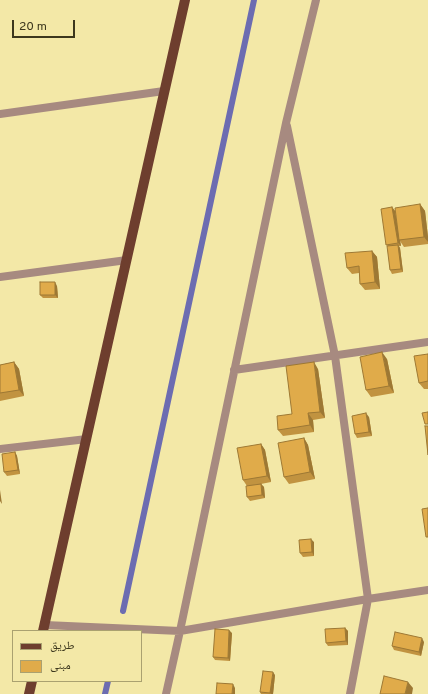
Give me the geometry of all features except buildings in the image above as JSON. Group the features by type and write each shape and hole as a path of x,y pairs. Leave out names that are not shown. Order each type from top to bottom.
{"main road":[{"path":"44,628 185,0"},
{"path":"29,694 32,682"}],"street":[{"path":"166,694 286,123 316,0"},
{"path":"0,114 164,91"},
{"path":"286,123 335,356 368,599 350,694"},
{"path":"0,277 127,260"},
{"path":"234,370 428,342"},
{"path":"0,449 87,439"},
{"path":"142,631 180,632 428,590"},
{"path":"44,628 112,630"}],"waterway":[{"path":"123,611 254,0"},
{"path":"105,694 108,682"}]}
